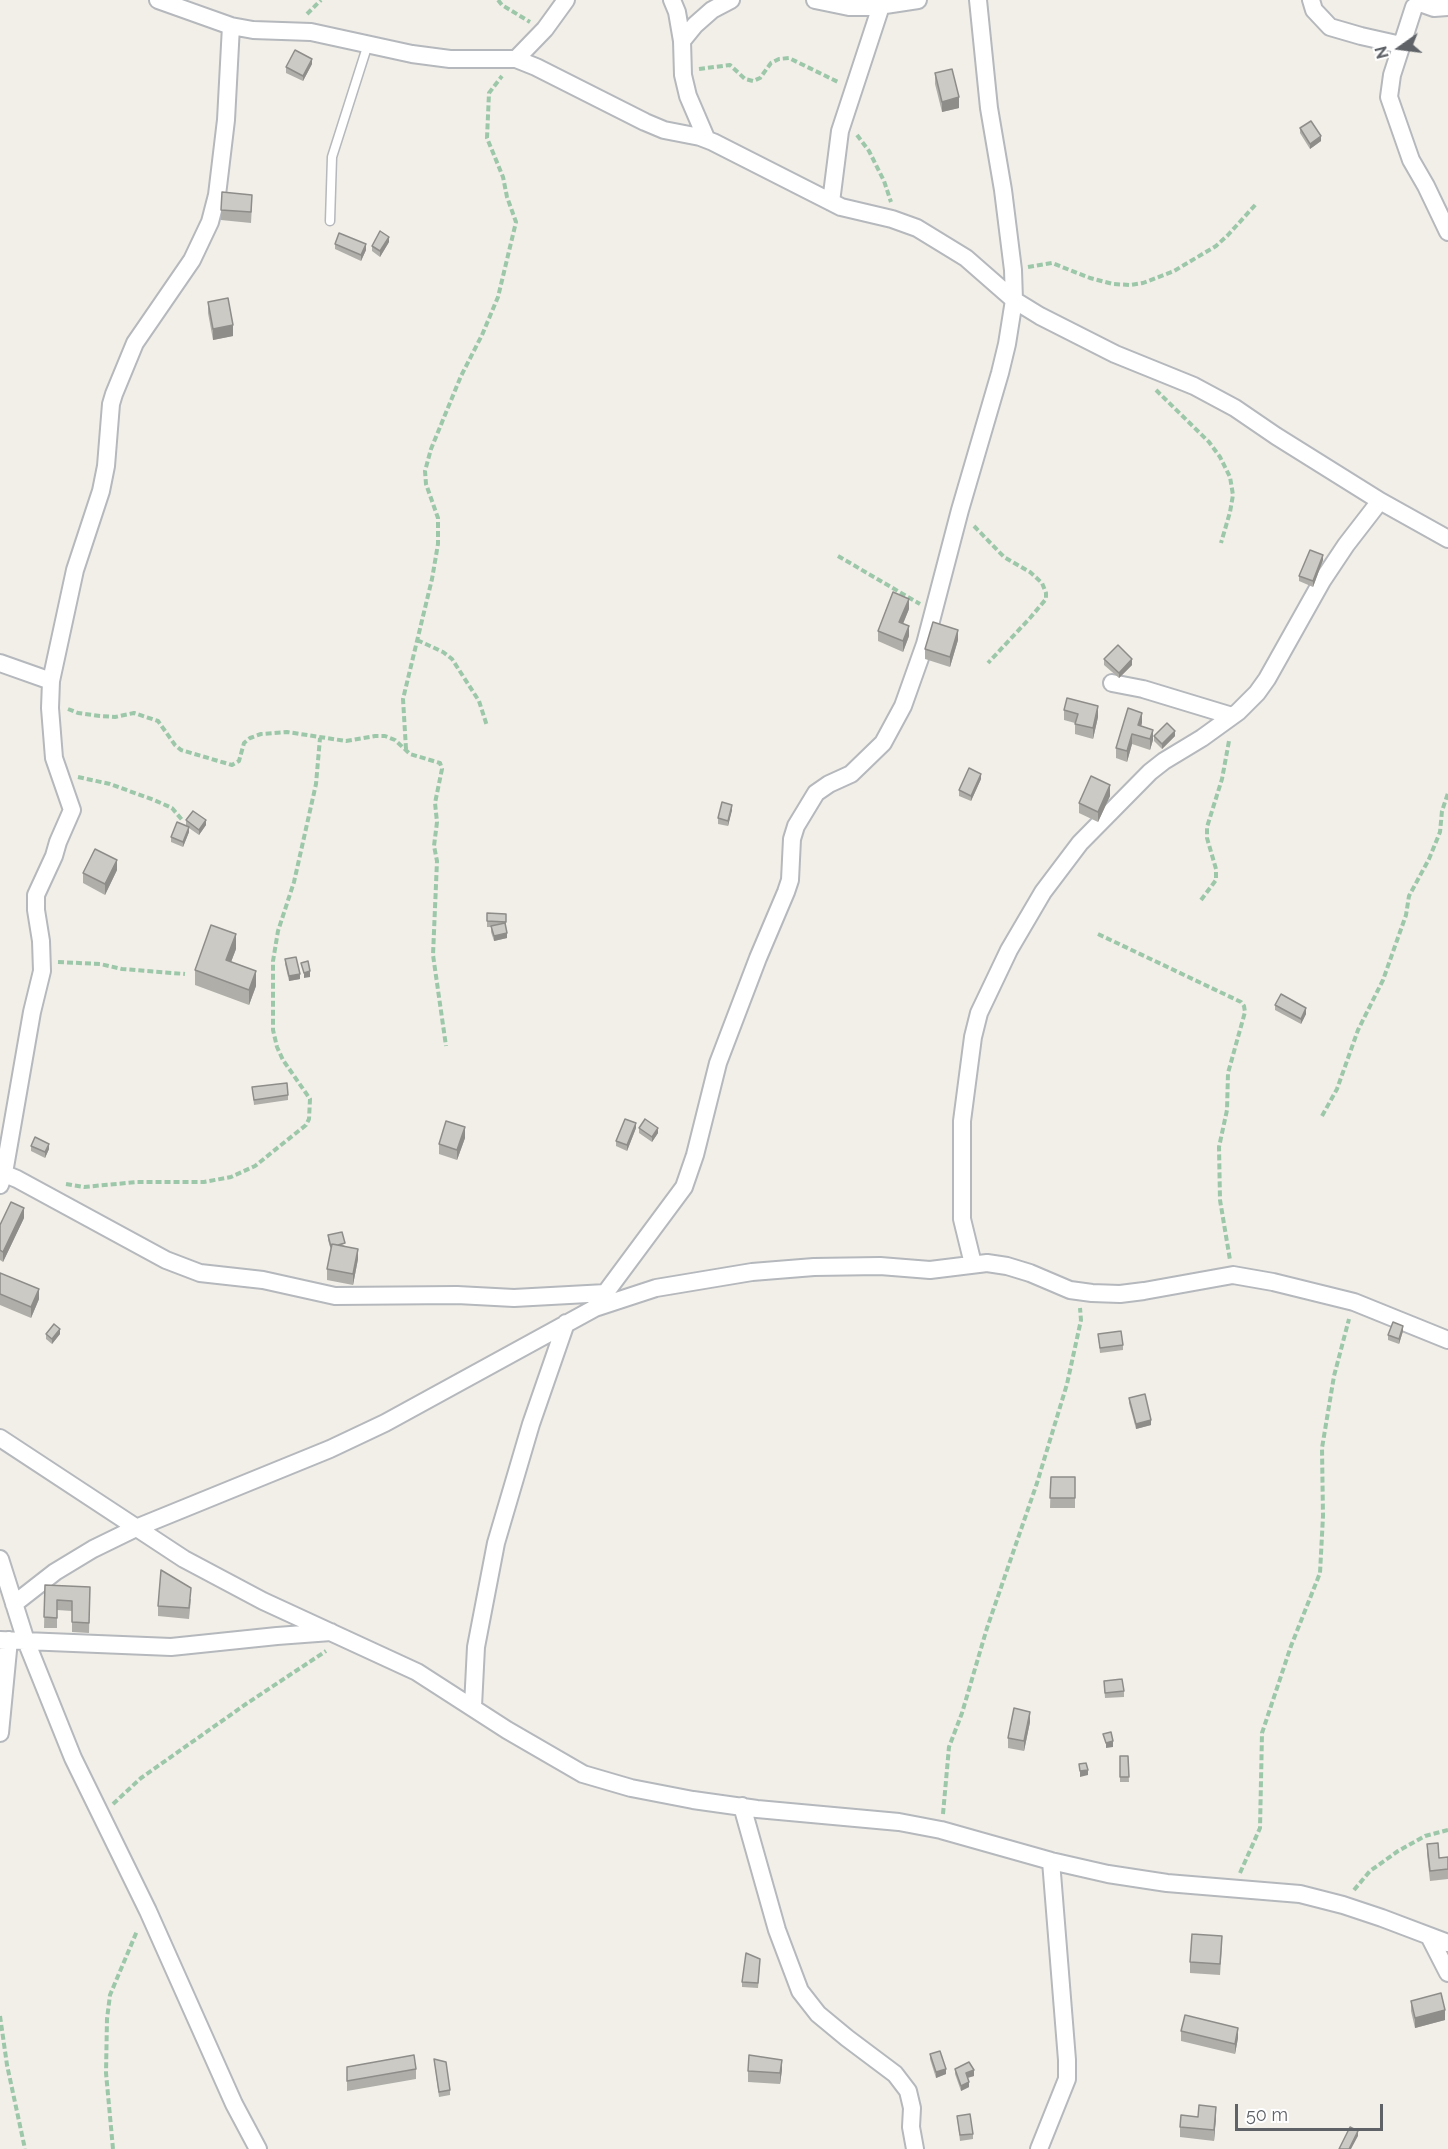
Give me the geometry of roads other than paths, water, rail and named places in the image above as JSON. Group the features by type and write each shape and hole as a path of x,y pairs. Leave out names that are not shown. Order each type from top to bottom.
{"street":[{"path":"158,0 231,26 254,30 311,32 450,60 516,59 664,130 706,138 841,207 897,220 917,228 966,258 1014,300 1070,333 1194,386 1235,408 1380,501 1448,539"},
{"path":"516,59 545,29 566,0"},
{"path":"672,0 677,12 682,41 683,72 688,96 706,138"},
{"path":"682,41 711,10 731,0"},
{"path":"815,0 849,7 882,6 918,0"},
{"path":"594,1308 684,1187 695,1155 718,1063 790,880 792,839 796,826 816,793 851,774 883,743 903,706 925,644 1000,373 1014,300 1013,270 1003,190 989,108 978,0"},
{"path":"1311,0 1314,10 1330,27 1401,45"},
{"path":"1448,7 1434,8 1420,3 1416,4 1392,75 1390,103 1411,160 1448,232"},
{"path":"831,202 838,144 844,118 882,6"},
{"path":"231,26 226,120 217,195 210,222 192,260 135,343 114,394 101,491 75,570 51,681 50,703 54,758 72,810 36,895 42,962 40,980 1,1177 166,1260 200,1273 263,1280 334,1296 457,1295 514,1298 606,1293"},
{"path":"973,1264 962,1219 962,1121 977,1021 1009,950 1043,892 1080,843 1157,765 1202,738 1232,716 1257,693 1322,581 1346,544 1380,501"},
{"path":"0,663 51,681"},
{"path":"1112,683 1143,689 1232,716"},
{"path":"14,1604 55,1572 93,1549 136,1528 330,1449 385,1423 594,1308 619,1298 656,1288 752,1272 814,1267 880,1266 930,1270 973,1264 1007,1266 1070,1290 1120,1293 1233,1275 1273,1282 1354,1302 1448,1340"},
{"path":"473,1706 476,1647 496,1543 531,1424 566,1323"},
{"path":"0,1438 184,1559 263,1601 417,1672 539,1750 583,1774 631,1788 693,1800 899,1822 941,1830 1051,1862 1119,1876 1232,1890 1300,1894 1343,1905 1448,1943"},
{"path":"0,1559 14,1604 12,1640 0,1732"},
{"path":"12,1640 171,1647 277,1636 341,1636"},
{"path":"12,1640 148,1911 234,2104 258,2149"},
{"path":"742,1806 777,1930 800,1990 818,2014 895,2074 908,2091 912,2108 911,2127 915,2149"},
{"path":"1040,2149 1066,2079 1067,2060 1051,1862"},
{"path":"1429,1936 1448,1973"}],"lane":[{"path":"330,221 332,157 368,44"}]}
